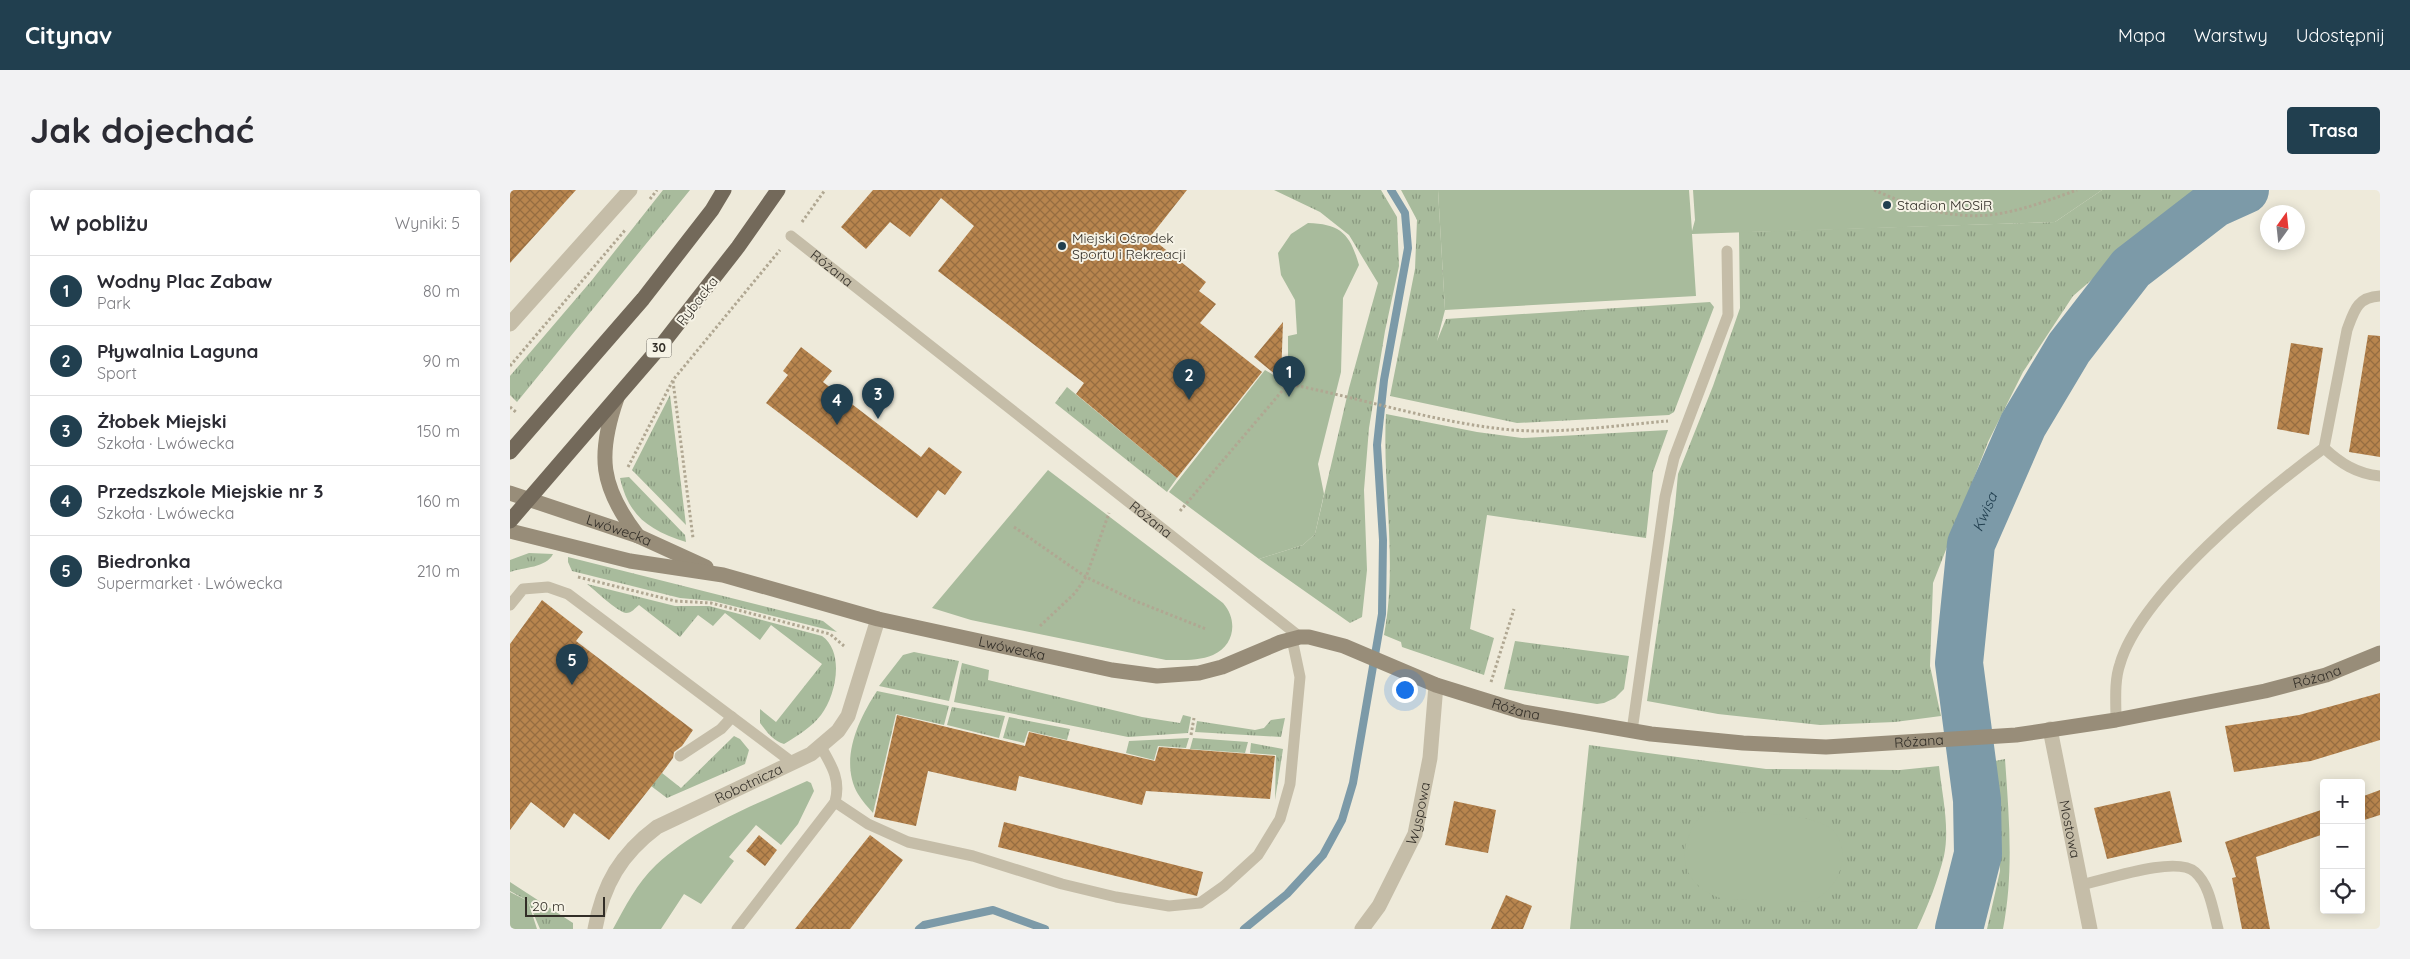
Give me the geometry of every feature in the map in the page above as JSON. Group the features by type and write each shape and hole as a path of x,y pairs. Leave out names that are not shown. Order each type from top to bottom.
{"main road":[{"path":"510,452 643,299 712,210 724,190"},
{"name":"Rybacka","path":"530,498 701,296 778,190"},
{"name":"30","path":"510,521 530,498"}],"street":[{"path":"510,324 630,190"},
{"path":"617,396 606,437 606,472 611,493 619,510 638,536"},
{"name":"Lwówecka","path":"510,493 530,498 638,536 723,575"},
{"name":"Lwówecka","path":"510,531 630,561 723,575 878,619 1112,670 1157,676 1199,673 1296,638"},
{"name":"Robotnicza","path":"596,929 605,893 615,871 638,842 657,827 793,763 822,747 838,731 848,716 878,619"},
{"name":"Różana","path":"1296,638 1318,638 1344,646 1436,685 1523,712 1632,731 1743,743 1826,747 1905,744 2016,735 2116,720 2265,690 2317,677 2380,653"},
{"name":"Wyspowa","path":"1362,929 1379,906 1415,834 1430,758 1436,685"},
{"name":"Mostowa","path":"2050,729 2090,929"}],"lane":[{"name":"Różana","path":"791,236 1296,638"},
{"path":"1632,731 1665,497 1674,458 1728,315 1728,251"},
{"path":"2116,720 2119,664 2128,642 2161,596 2188,566 2251,507 2287,475 2324,448 2347,330 2352,314 2364,300 2369,297 2380,296"},
{"path":"2324,448 2340,463 2356,471 2380,476"},
{"path":"510,605 523,589 548,587 568,594 793,763"},
{"path":"835,802 868,824 908,842 973,856 1062,884 1116,897 1169,906 1200,903 1224,886 1258,855 1280,819 1290,784 1300,678 1296,638"},
{"path":"680,756 722,729 732,717"},
{"path":"737,929 835,802 838,790 837,781 833,768 822,747"},
{"path":"2081,885 2158,867 2182,866 2195,872 2200,878 2210,900 2218,929"}],"path":[{"path":"647,203 657,190"},
{"path":"806,217 825,190"},
{"path":"1874,190 1917,206 1947,214 1989,215 2020,209 2077,190"},
{"path":"510,366 632,223"},
{"path":"626,469 673,380 776,254"},
{"path":"673,380 693,538"},
{"path":"1180,511 1288,384 1342,394 1417,414 1512,430 1564,429 1688,419"},
{"path":"510,407 518,413"},
{"path":"1040,626 1075,593 1086,577 1109,513"},
{"path":"1014,527 1086,577 1133,600 1206,629"},
{"path":"572,575 675,601 711,603 830,634 838,638 844,646"},
{"path":"1491,682 1514,609"},
{"path":"1191,736 1194,718"}],"green space":[{"path":"663,190 690,190 517,402 510,395 510,376 592,280"},
{"path":"1274,190 1381,190 1397,217 1399,266 1385,331 1369,428 1364,490 1367,570 1362,617 1350,623 1259,559 1303,545 1315,534 1349,388 1378,283 1349,235 1320,212"},
{"path":"1401,190 1438,190 1445,310 1437,341 1446,319 1710,302 1714,307 1674,412 1669,415 1517,423 1390,396 1415,269 1417,220"},
{"path":"1438,190 1689,190 1692,231 1695,220 1693,190 2102,190 2055,222 1692,234 1696,296 1445,310"},
{"path":"2102,190 2209,190 2160,221 2073,296 2023,372 1988,442 1933,583 1930,666 1941,716 1895,722 1820,725 1718,714 1647,701 1678,474 1713,386 1740,308 1739,232 2055,222"},
{"path":"1308,223 1329,226 1342,233 1348,238 1359,265 1343,298 1341,372 1318,464 1324,494 1315,534 1303,545 1259,559 1169,492 1265,370 1282,380 1288,365 1288,336 1297,334 1295,300 1281,275 1278,253 1291,234"},
{"path":"1067,387 1177,478 1167,492 1055,403"},
{"path":"670,395 686,525 632,470"},
{"path":"1386,414 1477,432 1522,438 1668,430 1653,472 1646,538 1487,515 1470,629 1494,638 1484,675 1402,647 1401,642 1384,635 1390,580 1385,442"},
{"path":"1048,470 1223,603 1231,617 1232,632 1230,639 1220,651 1213,655 1190,660 1166,660 971,620 932,608"},
{"path":"629,477 685,535 686,542 651,527 642,520 629,503 620,478"},
{"path":"529,553 553,554 550,559 540,565 510,572 510,560"},
{"path":"568,557 823,621 837,632 713,601 680,598 572,571"},
{"path":"587,584 675,606 709,606 822,636 834,652 836,663 836,674 831,697 821,715 809,727 784,744 780,743 770,736 760,723 760,709 776,722 822,664 771,625 760,640 725,613 713,626 698,615 680,637 639,605 626,613 611,605"},
{"path":"1515,641 1629,656 1624,689 1615,698 1597,704 1504,689"},
{"path":"914,652 959,661 949,701 879,686 903,655"},
{"path":"962,663 989,670 988,680 1142,717 1180,723 1183,715 1191,717 1188,733 1128,737 954,702"},
{"path":"877,691 949,706 944,725 896,714 873,813 860,797 850,768 853,741 863,715"},
{"path":"952,707 1005,716 999,738 947,725"},
{"path":"1009,717 1070,729 1067,740 1028,731 1024,743 1003,738"},
{"path":"1285,718 1281,737 1195,732 1197,721 1255,730 1264,728 1271,720"},
{"path":"734,736 740,739 749,750 745,764 667,798 651,786 662,773 681,788"},
{"path":"1189,738 1186,748 1158,746 1154,760 1126,753 1129,741"},
{"path":"1193,738 1248,742 1245,753 1190,749"},
{"path":"1251,743 1283,749 1275,800 1276,755 1250,753"},
{"path":"1589,745 1766,769 1900,770 1939,766 1946,822 1946,845 1936,884 1917,929 1570,929"},
{"path":"2005,759 2010,844 2009,887 2003,929 1987,929 2000,871 1995,761"},
{"path":"807,781 811,783 814,791 798,824 781,845 756,825 729,857 734,861 701,904 684,894 661,929 613,929 643,880 672,851 728,817"},
{"path":"1714,811 1791,816 1820,823 1830,828 1838,836 1842,846 1841,868 1836,879 1821,896 1809,902 1731,899 1717,897 1707,892 1692,879 1685,862 1685,853 1686,843 1691,831 1700,817"},
{"path":"510,882 573,923 573,929 540,929 528,901 510,891"},
{"path":"510,892 528,901 537,929 510,929"}],"building":[{"path":"510,190 576,190 510,263"},
{"path":"873,190 1187,190 1150,237 1206,282 1199,291 1216,304 1200,323 1262,372 1177,478 1076,394 1084,383 938,271 974,226 941,198 910,237 890,222 866,249 841,227"},
{"path":"1283,322 1281,379 1254,357"},
{"path":"2368,335 2380,336 2380,457 2349,452"},
{"path":"2291,343 2323,348 2309,435 2277,429"},
{"path":"801,347 832,371 823,382 921,457 929,447 962,472 945,495 938,490 917,518 766,403 788,375 783,371"},
{"path":"542,600 583,632 576,641 693,730 682,746 674,752 673,758 662,773 609,840 574,813 564,828 531,802 510,830 510,644"},
{"path":"2380,693 2380,740 2311,761 2234,772 2225,726 2299,715"},
{"path":"897,715 1025,746 1029,732 1155,761 1159,747 1275,756 1270,799 1146,791 1142,805 1019,776 1016,791 928,771 916,826 874,817"},
{"path":"2380,790 2380,815 2365,820 2365,796"},
{"path":"2170,791 2182,842 2107,859 2094,808"},
{"path":"1454,801 1496,810 1488,853 1445,845"},
{"path":"2320,810 2320,835 2256,857 2270,929 2242,929 2232,878 2236,877 2225,842"},
{"path":"1004,822 1203,872 1197,896 998,847"},
{"path":"759,835 777,850 765,866 746,851"},
{"path":"870,835 903,860 850,929 795,929"},
{"path":"1506,895 1532,906 1523,929 1491,929"}],"waterway":[{"path":"1244,929 1287,894 1323,855 1342,820 1353,783 1382,614 1383,540 1377,445 1384,380 1408,248 1405,213 1391,190"},
{"name":"Kwisa","path":"1959,929 1978,854 1977,800 1959,663 1971,544 2023,425 2069,348 2131,268 2214,204 2245,190"},
{"path":"919,929 924,925 993,910 1045,929"}],"place":[{"name":"Stadion MOSiR","path":"1887,205"},
{"name":"Miejski Ośrodek Sportu i Rekreacji","path":"1062,246"},
{"name":"Wodny Plac Zabaw","path":"1289,397"},
{"name":"Pływalnia Laguna","path":"1189,400"},
{"name":"Żłobek Miejski","path":"878,419"},
{"name":"Przedszkole Miejskie nr 3","path":"837,425"},
{"name":"Biedronka","path":"572,685"}]}
